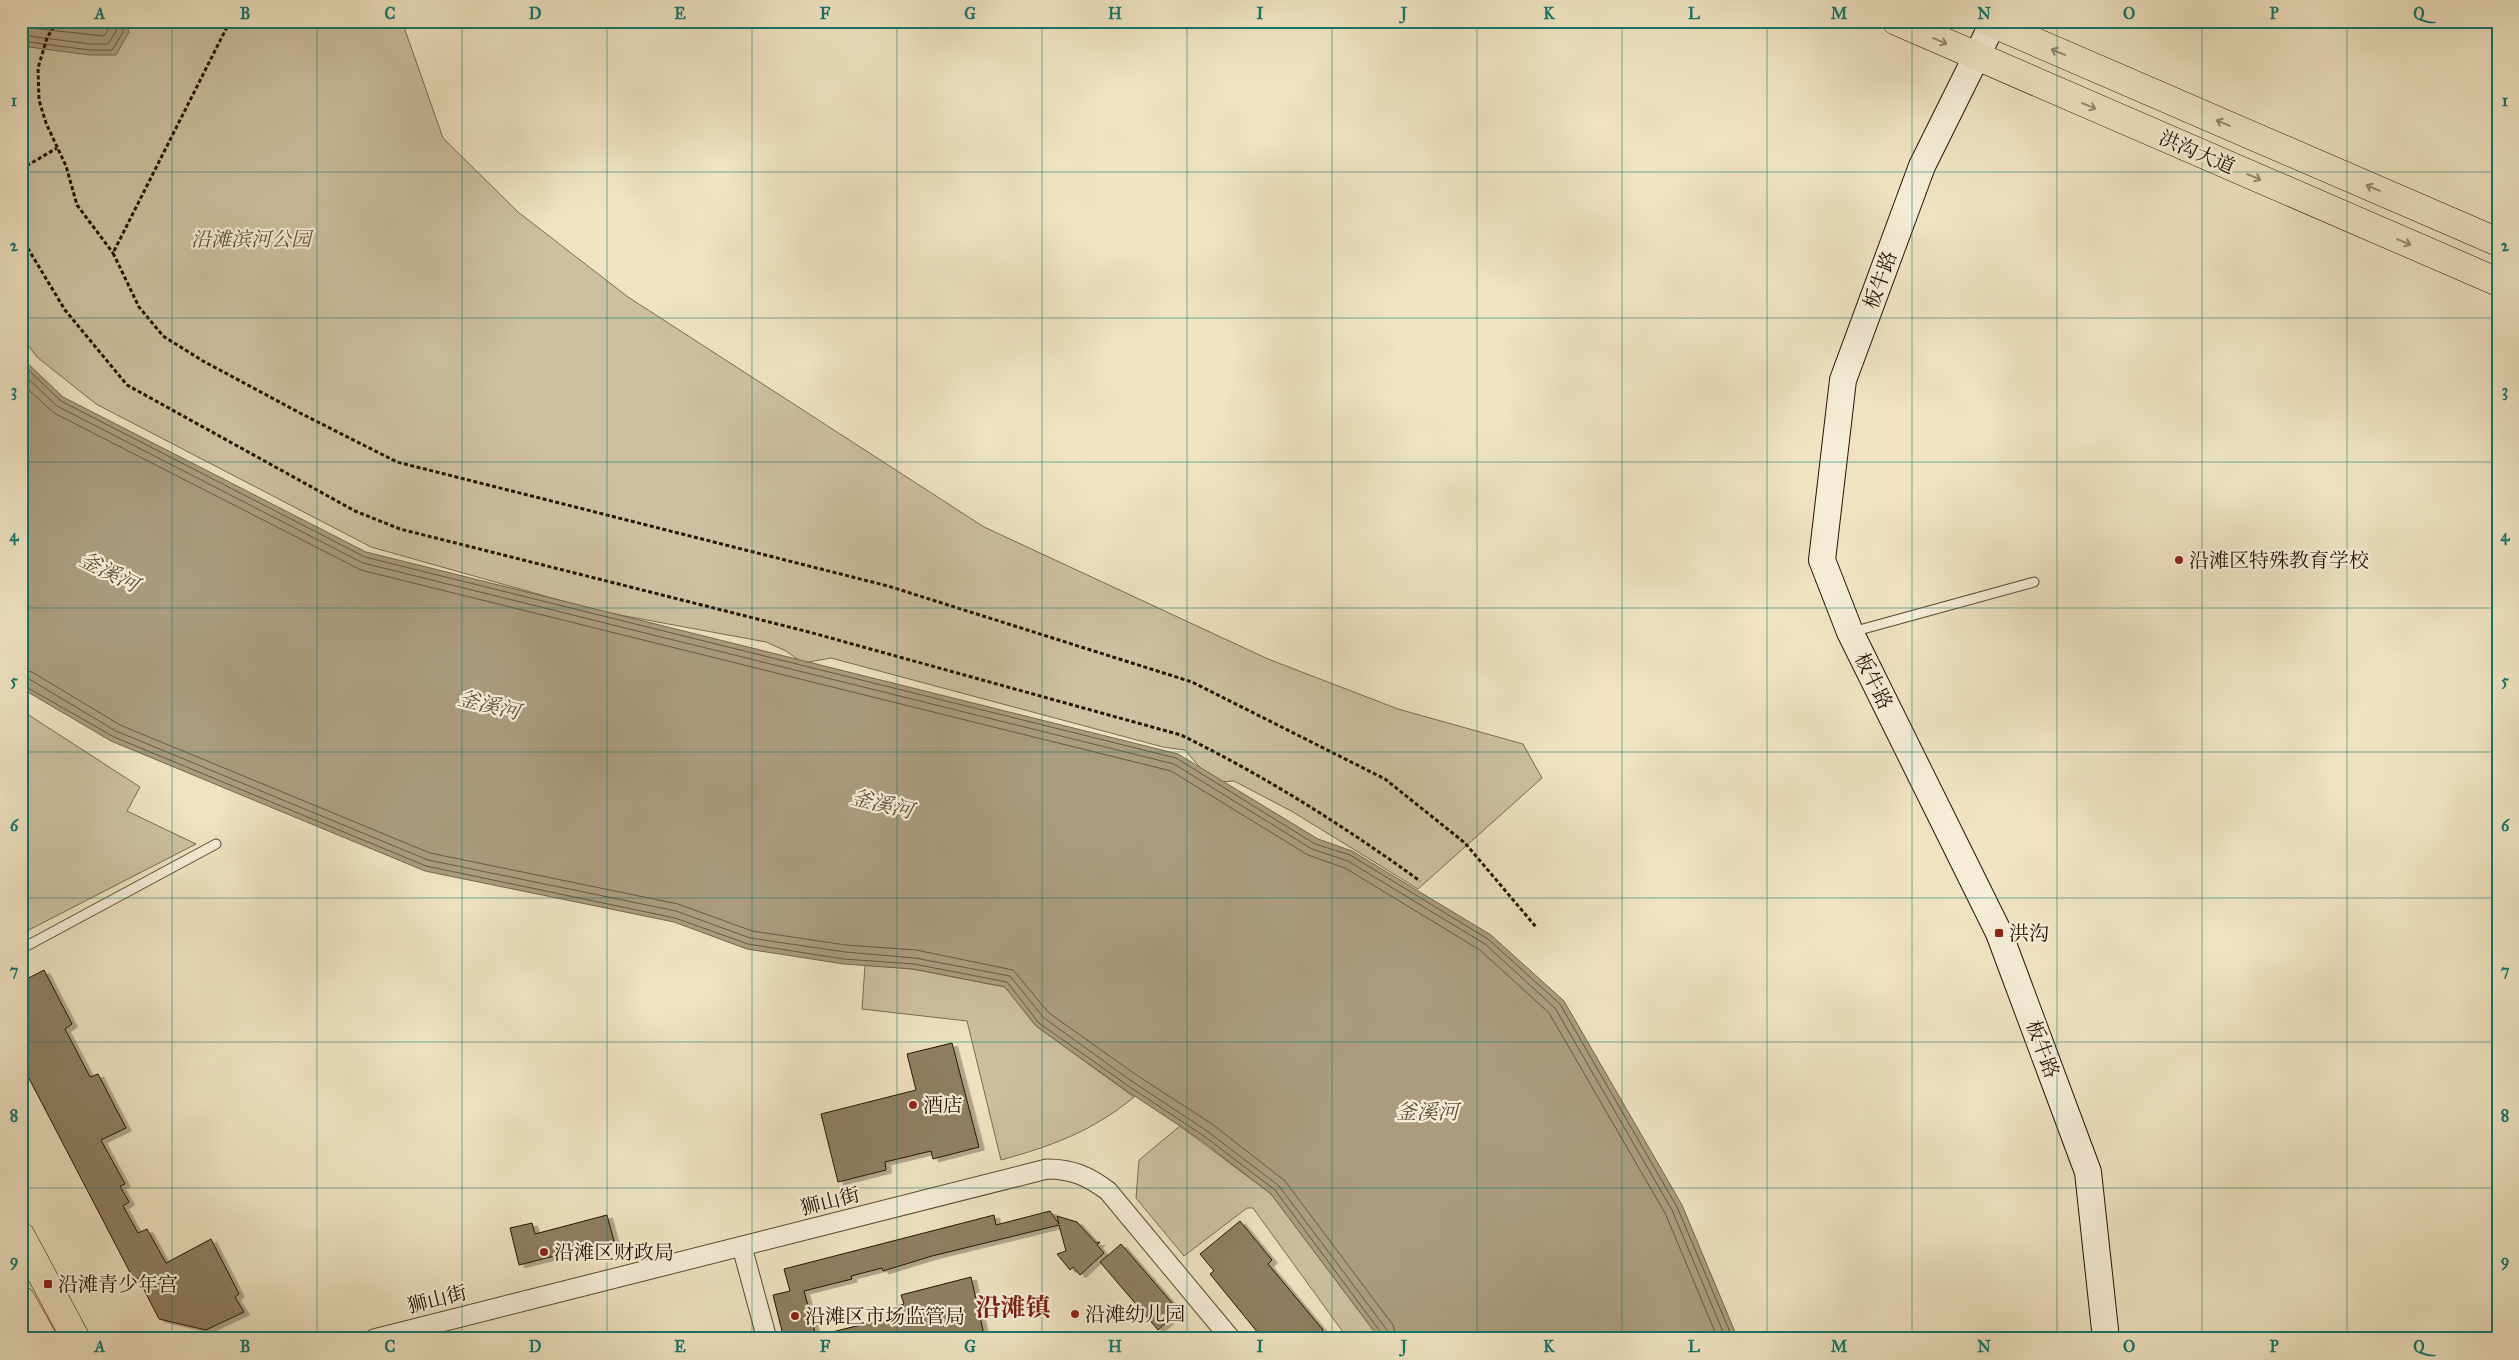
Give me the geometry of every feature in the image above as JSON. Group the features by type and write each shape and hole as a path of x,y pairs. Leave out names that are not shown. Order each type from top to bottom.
{"main road":[{"name":"洪沟大道","path":"1896,21 2498,282"},
{"name":"洪沟大道","path":"1991,22 2498,242"},
{"name":"板牛路","path":"1991,22 1976,57 1922,166 1843,380 1822,560 1850,632 1999,933 2088,1172 2106,1339"},
{"path":"21,1236 76,1339"},
{"path":"21,1300 42,1339"}],"street":[{"name":"狮山街","path":"374,1339 1047,1170 1079,1173 1095,1181 1108,1192 1231,1339"},
{"path":"742,1246 767,1339"}],"lane":[{"path":"1850,632 2034,582"},
{"path":"21,949 216,844"}],"path":[{"path":"57,21 47,38 38,68 39,100 46,123 66,166 77,205 113,253 139,307 163,336 203,361 300,414 397,462 888,586 1192,682 1385,779 1465,843 1536,927"},
{"path":"113,253 230,21"},
{"path":"21,169 57,148"},
{"path":"21,237 65,310 127,385 355,511 400,529 809,632 1181,735 1237,762 1371,845 1420,881"}],"green space":[{"name":"沿滩滨河公园","path":"21,21 406,21 405,30 443,138 518,212 628,297 984,527 1268,659 1398,709 1523,744 1542,778 1418,889 1293,812 1234,781 1219,782 1202,770 1185,750 1163,747 831,658 803,663 786,651 766,642 598,611 371,547 96,404 37,357 21,336"},
{"path":"21,710 140,787 127,811 196,844 21,934"},
{"path":"865,965 913,969 1005,987 1036,1026 1134,1097 1103,1119 1071,1136 1038,1149 1001,1160 967,1021 862,1009"},
{"path":"1180,1126 1271,1194 1380,1339 1348,1339 1253,1208 1247,1208 1184,1256 1136,1198 1139,1160"}],"water":[{"path":"21,21 125,21 129,32 116,55 90,55 21,46"},
{"name":"釜溪河","path":"21,357 63,397 366,552 1178,754 1318,839 1352,851 1491,935 1564,1001 1682,1205 1738,1339 1380,1339 1271,1194 1201,1140 1124,1089 1036,1026 1005,987 913,969 844,964 747,949 674,922 425,871 111,741 21,688"}],"building":[{"path":"44,970 72,1024 65,1029 90,1077 98,1074 126,1128 101,1140 125,1184 120,1186 129,1202 123,1206 138,1233 147,1229 166,1263 211,1239 239,1294 235,1297 244,1312 206,1330 159,1319 138,1278 134,1280 21,1063 21,982"},
{"name":"酒店","path":"952,1043 979,1147 933,1159 931,1151 885,1162 886,1170 838,1182 821,1114 916,1090 907,1054"},
{"path":"1050,1211 1059,1224 1057,1216 1077,1222 1096,1243 1100,1242 1097,1245 1104,1253 1080,1275 1073,1267 1070,1270 1057,1254 1066,1251 1059,1225 932,1256 883,1271 882,1268 851,1276 852,1279 804,1291 816,1336 784,1339 773,1295 790,1291 784,1269 994,1215 996,1225"},
{"name":"沿滩区财政局","path":"607,1215 614,1241 519,1265 510,1228 532,1223 535,1234"},
{"path":"1240,1221 1272,1260 1268,1264 1323,1330 1313,1339 1263,1339 1210,1274 1214,1271 1200,1254"},
{"path":"1121,1244 1179,1311 1158,1330 1100,1262"},
{"path":"971,1277 985,1339 828,1339 828,1333 893,1317 891,1308 904,1304 901,1295"}],"place":[{"name":"沿滩区特殊教育学校","path":"2179,560"},
{"name":"洪沟","path":"1999,933"},
{"name":"酒店","path":"913,1105"},
{"name":"沿滩区财政局","path":"544,1252"},
{"name":"沿滩青少年宫","path":"48,1284"},
{"name":"沿滩幼儿园","path":"1075,1314"},
{"name":"沿滩区市场监管局","path":"795,1316"}],"district":[{"name":"沿滩镇","path":"1013,1307"}]}
